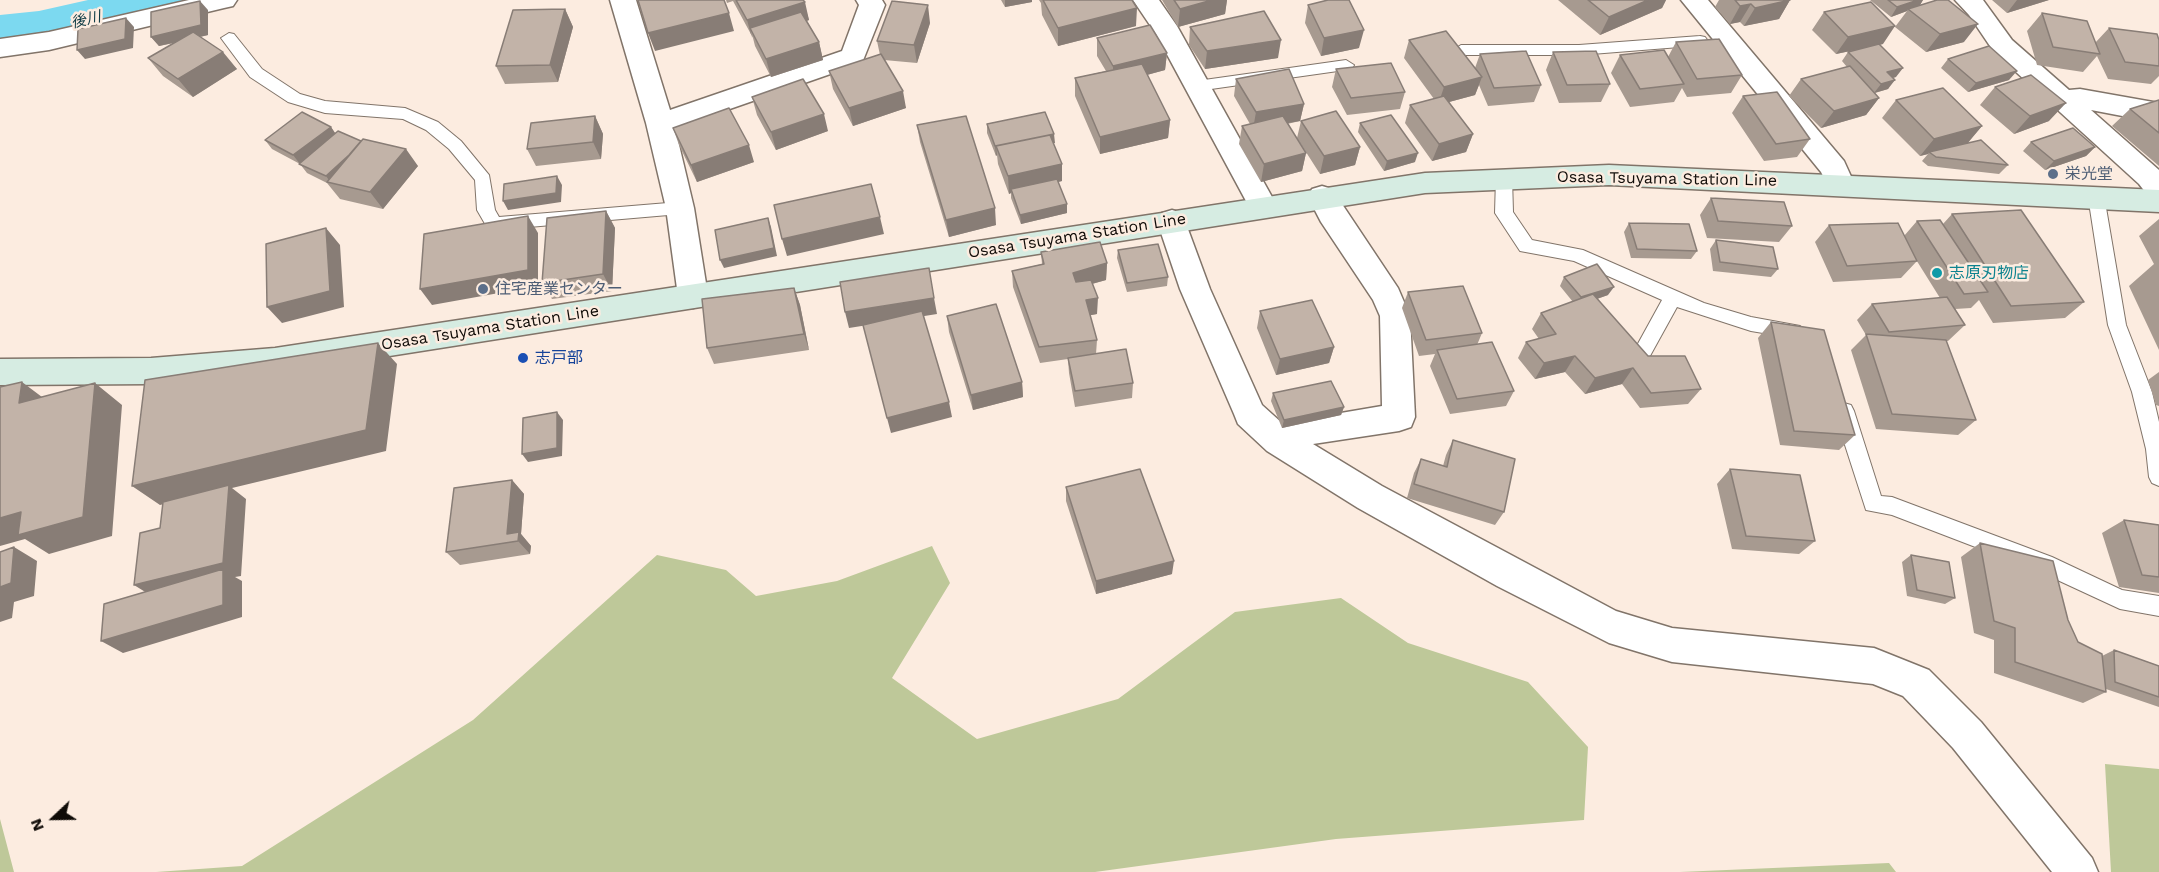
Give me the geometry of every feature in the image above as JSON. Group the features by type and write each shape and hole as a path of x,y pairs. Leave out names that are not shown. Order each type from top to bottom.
{"main road":[{"name":"Osasa Tsuyama Station Line","path":"0,372 151,371 275,361 1263,206 1425,183 1609,174 1840,183 2159,201"}],"street":[{"path":"0,48 49,41 224,0"},
{"path":"623,0 660,123 680,208 693,296"},
{"path":"660,123 853,57 872,5 869,0"},
{"path":"1146,0 1168,32 1263,206"},
{"path":"1694,0 1814,142 1834,168 1840,183"},
{"path":"1968,0 1978,9 2003,46 2149,177 2159,190"},
{"path":"2062,100 2080,98 2159,112"},
{"path":"1279,441 1291,434 1399,417 1395,316 1387,296 1331,214 1322,197"},
{"path":"1172,221 1195,289 1250,414 1279,441 1410,519 1609,626 1672,645 1874,666 1916,683 1967,735 2078,872"}],"lane":[{"path":"229,38 256,73 294,98 325,107 405,114 432,126 455,146 483,179 486,210 494,224 680,208"},
{"path":"1461,50 1579,50 1727,39"},
{"path":"1197,86 1346,65"},
{"path":"1504,178 1504,213 1526,246 1577,255 1672,299 1751,324 1816,335"},
{"path":"2096,196 2116,325 2142,392 2156,449 2159,477"},
{"path":"1638,360 1672,299"},
{"path":"1839,398 1862,460 1873,504 1892,506 2045,564 2120,599 2159,606"}],"green space":[{"path":"932,546 950,583 892,678 977,739 1118,699 1235,612 1341,598 1408,643 1528,682 1588,747 1584,820 1336,839 1095,872 156,872 242,866 473,720 657,555 726,570 756,596 837,581"},
{"path":"2105,764 2159,769 2159,872 2111,872"},
{"path":"0,819 14,872 0,872"},
{"path":"1889,863 1896,872 1680,872"}],"building":[{"path":"638,0 724,0 729,13 648,33"},
{"path":"736,0 803,0 805,2 747,20"},
{"path":"1043,0 1132,0 1137,8 1058,28"},
{"path":"1174,0 1212,0 1180,9"},
{"path":"1328,0 1349,0 1364,30 1324,38 1308,5"},
{"path":"1588,0 1648,0 1609,17"},
{"path":"1735,0 1790,0 1755,8 1751,4 1740,6"},
{"path":"1888,0 1918,0 1897,7"},
{"path":"1937,0 1948,0 1978,24 1940,34 1908,9"},
{"path":"200,1 201,25 151,37 151,12"},
{"path":"892,1 928,5 914,45 877,41"},
{"path":"1871,2 1895,26 1848,37 1824,12"},
{"path":"565,9 550,65 496,66 513,10"},
{"path":"1264,11 1281,40 1207,51 1190,27"},
{"path":"801,12 819,42 766,59 750,28"},
{"path":"2042,13 2087,21 2100,54 2053,47"},
{"path":"126,18 125,39 77,50 78,29"},
{"path":"1150,25 1167,53 1113,66 1097,38"},
{"path":"2109,28 2157,34 2159,66 2125,62"},
{"path":"1446,31 1482,77 1444,87 1409,40"},
{"path":"193,32 223,52 178,79 148,58"},
{"path":"1719,39 1742,75 1697,79 1676,42"},
{"path":"1879,44 1903,68 1887,72 1895,80 1881,84 1848,52"},
{"path":"1989,46 2017,71 1976,83 1948,59"},
{"path":"1664,50 1684,84 1640,89 1620,55"},
{"path":"1526,51 1541,85 1494,88 1480,54"},
{"path":"1596,51 1610,84 1567,85 1553,52"},
{"path":"881,54 903,91 849,108 829,71"},
{"path":"1391,63 1405,92 1351,98 1336,69"},
{"path":"1142,64 1170,120 1100,137 1075,78"},
{"path":"1850,66 1879,98 1834,111 1801,79"},
{"path":"1289,69 1304,104 1256,112 1236,79"},
{"path":"2031,75 2066,103 2030,116 1995,87"},
{"path":"803,79 824,114 771,132 752,97"},
{"path":"1943,88 1982,126 1934,139 1896,100"},
{"path":"1777,92 1810,139 1776,144 1743,96"},
{"path":"1444,96 1473,134 1439,144 1410,105"},
{"path":"2159,100 2159,133 2130,109"},
{"path":"729,108 749,145 691,165 673,128"},
{"path":"1336,111 1360,147 1324,156 1301,121"},
{"path":"302,112 331,127 293,155 265,140"},
{"path":"1045,112 1054,134 995,146 987,124"},
{"path":"1391,115 1418,153 1387,161 1360,123"},
{"path":"595,116 593,142 527,149 531,123"},
{"path":"966,116 995,208 946,220 917,125"},
{"path":"1283,116 1306,153 1264,164 1242,126"},
{"path":"2073,128 2095,147 2054,161 2031,142"},
{"path":"338,131 361,141 326,176 299,164"},
{"path":"1050,135 1062,164 1008,176 996,146"},
{"path":"363,139 406,149 370,192 327,182"},
{"path":"1981,140 2008,165 1936,157 1929,152"},
{"path":"557,176 556,193 503,201 504,184"},
{"path":"1057,179 1067,204 1020,215 1011,189"},
{"path":"871,184 880,217 782,239 774,205"},
{"path":"1711,198 1784,202 1792,226 1718,221"},
{"path":"2021,210 2084,302 2011,306 1952,214"},
{"path":"606,211 603,274 542,283 547,218"},
{"path":"528,216 528,270 420,289 424,234"},
{"path":"768,218 774,248 720,260 715,230"},
{"path":"1940,220 1988,292 1964,294 1917,221"},
{"path":"1629,223 1689,224 1697,251 1637,249"},
{"path":"1898,223 1917,261 1847,266 1829,225"},
{"path":"326,228 330,291 267,307 266,244"},
{"path":"1716,240 1773,247 1778,269 1720,262"},
{"path":"1100,242 1107,263 1073,273 1076,282 1091,280 1098,298 1086,300 1097,340 1039,347 1012,271 1044,264 1041,252"},
{"path":"1158,244 1168,277 1127,283 1118,250"},
{"path":"1597,264 1614,287 1581,297 1564,277"},
{"path":"929,268 934,298 845,312 840,282"},
{"path":"1463,286 1482,333 1426,340 1408,292"},
{"path":"794,288 804,334 707,348 702,299"},
{"path":"1593,294 1648,356 1685,356 1701,389 1651,393 1633,368 1595,378 1575,356 1544,363 1526,342 1556,334 1541,313"},
{"path":"1947,297 1965,325 1889,332 1872,304"},
{"path":"1312,300 1334,347 1280,359 1260,311"},
{"path":"996,304 1022,382 971,395 947,316"},
{"path":"922,311 949,402 887,418 863,325"},
{"path":"1771,322 1824,330 1855,435 1794,431"},
{"path":"1866,334 1946,340 1976,420 1892,414"},
{"path":"1492,342 1514,391 1457,399 1437,350"},
{"path":"378,343 366,430 132,486 145,380"},
{"path":"1126,349 1133,383 1075,391 1068,358"},
{"path":"1331,381 1344,407 1284,420 1273,393"},
{"path":"22,382 19,403 95,383 83,517 18,535 21,512 0,518 0,387"},
{"path":"557,412 557,448 522,454 523,418"},
{"path":"1453,440 1515,459 1504,512 1414,484 1421,459 1447,467"},
{"path":"1140,469 1174,561 1096,581 1066,487"},
{"path":"1730,469 1800,475 1815,541 1746,536"},
{"path":"512,480 507,534 519,532 518,541 446,552 454,488"},
{"path":"229,485 223,563 134,585 140,533 160,528 163,502"},
{"path":"2124,520 2159,525 2159,577 2142,575"},
{"path":"1980,543 2053,561 2068,620 2078,642 2102,654 2106,692 2015,662 2015,628 1994,621"},
{"path":"14,547 11,583 0,587 0,552"},
{"path":"1911,555 1949,562 1955,598 1917,590"},
{"path":"223,569 223,605 101,641 104,604"},
{"path":"2114,650 2159,666 2159,697 2115,682"}],"waterway":[{"name":"後川","path":"0,35 39,31 171,0"}],"place":[{"name":"栄光堂","path":"2053,174"},
{"name":"志原刃物店","path":"1937,273"},
{"name":"住宅産業センター","path":"483,289"},
{"name":"志戸部","path":"523,358"}]}
